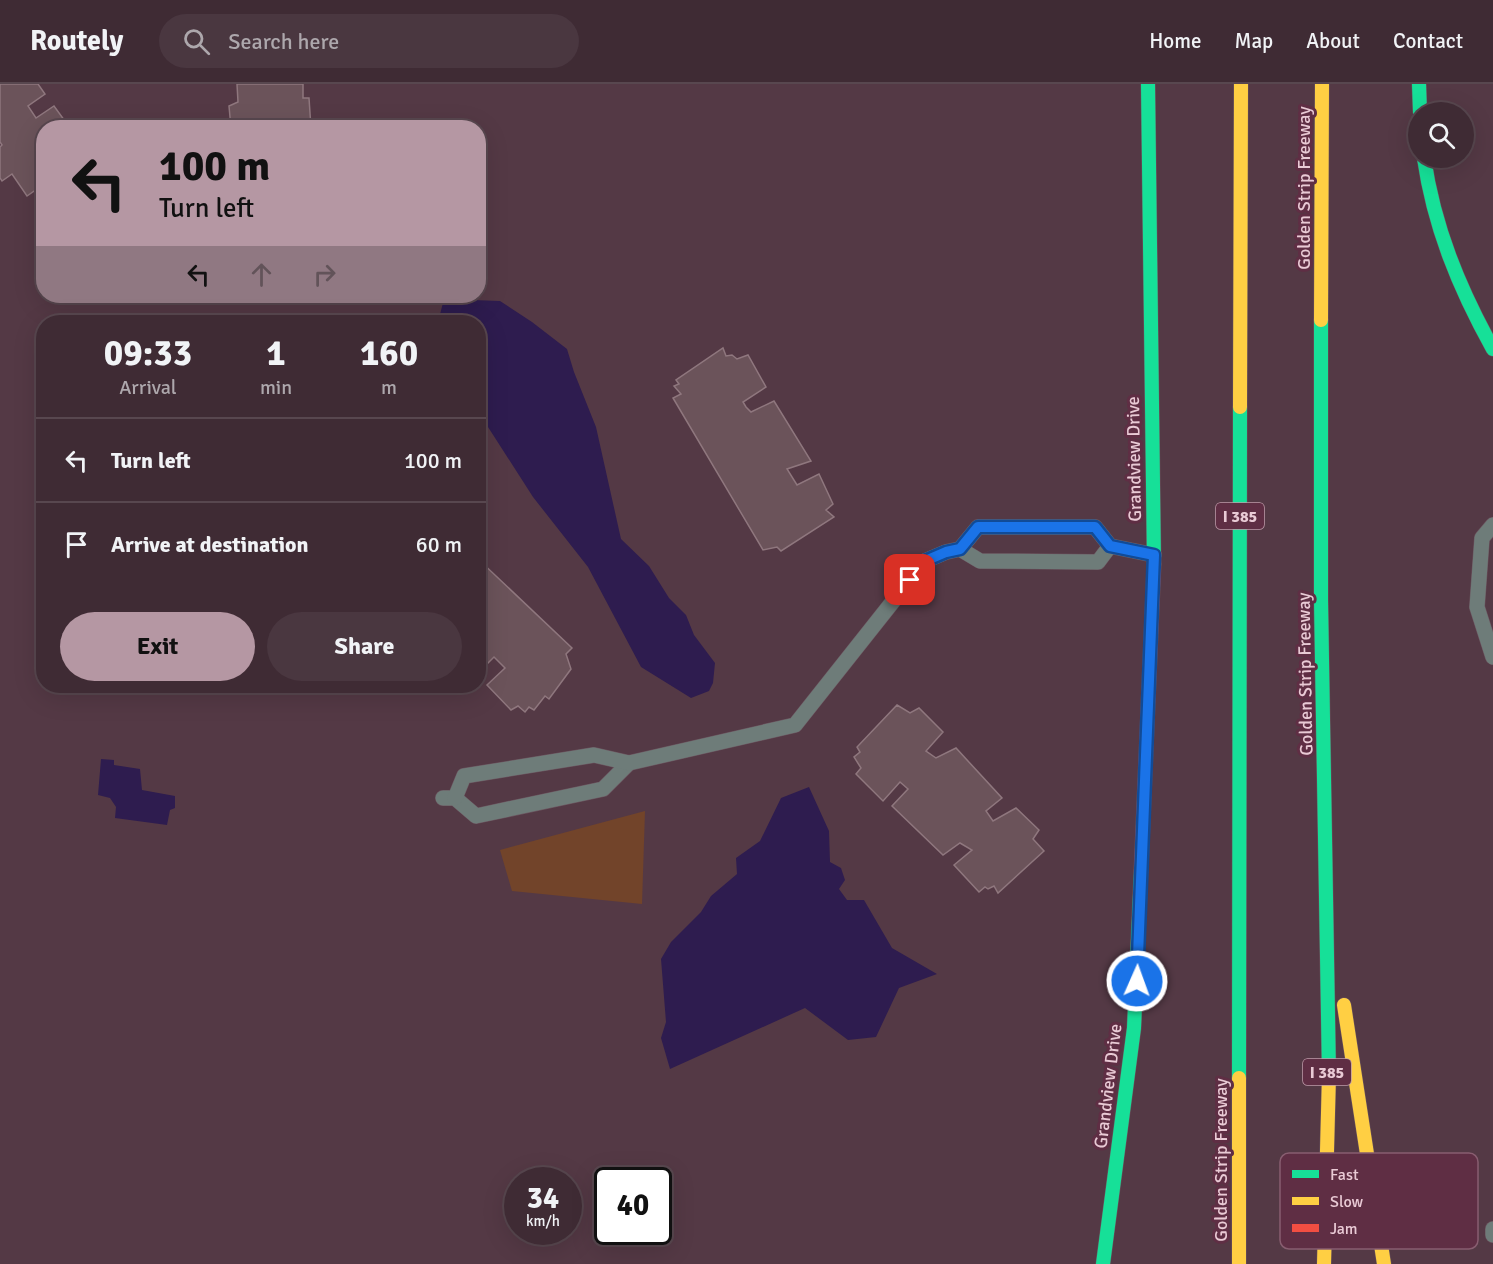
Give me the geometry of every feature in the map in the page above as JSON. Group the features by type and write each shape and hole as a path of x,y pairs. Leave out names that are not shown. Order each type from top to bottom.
{"main road":[{"name":"Grandview Drive","path":"1103,1264 1134,1028 1154,555 1148,84"},
{"name":"Golden Strip Freeway","path":"1239,1264 1241,84"},
{"name":"Golden Strip Freeway","path":"1322,84 1321,600 1327,879 1328,1153"},
{"path":"1419,84 1420,102"},
{"path":"1426,168 1434,212 1458,282 1493,349"},
{"path":"1327,879 1366,1153"},
{"path":"1226,1135 1239,948"},
{"name":"Golden Strip Freeway","path":"1324,1264 1325,1249"},
{"path":"1382,1249 1384,1264"}],"lane":[{"path":"1493,525 1482,538 1477,607 1493,657"},
{"path":"629,764 603,789 476,816 449,798 464,776 594,754 629,764 795,725 925,561 960,549 978,527 1095,527 1110,546 1154,555"},
{"path":"960,549 980,561 1098,562 1110,546"},
{"path":"1493,1229 1493,1235"}],"shaded area":[{"path":"500,301 567,349 596,427 621,539 649,566 669,598 686,615 694,635 715,663 713,683 709,691 691,698 641,667 588,567 533,497 486,424 486,315 440,315 443,303"},
{"path":"101,759 114,760 114,765 140,769 142,790 175,796 175,808 170,810 167,825 115,818 116,807 110,798 98,795"},
{"path":"809,787 829,831 830,862 841,868 845,880 839,889 847,900 864,900 892,948 937,974 899,988 876,1037 848,1040 805,1008 670,1069 661,1038 666,1022 661,959 671,942 701,912 711,896 737,874 736,858 760,841 781,798"},
{"path":"645,811 642,904 512,891 500,850"}],"building":[{"path":"0,84 38,84 45,94 28,106 36,118 54,106 64,120 36,120 36,190 27,196 12,174 2,181 0,178 0,147 2,145 0,142"},
{"path":"237,84 303,84 303,98 309,98 310,120 230,120 229,106 238,102"},
{"path":"723,348 726,356 732,355 737,359 748,355 766,387 743,402 746,407 751,412 774,401 811,461 787,469 797,485 819,474 833,504 826,510 834,517 781,551 777,547 763,550 673,398 681,394 674,386 679,384 676,380"},
{"path":"486,567 572,648 566,654 571,669 549,699 545,696 534,710 529,707 525,712 518,706 511,710 487,685 505,668 494,657 486,665"},
{"path":"897,705 910,713 919,708 943,732 926,751 936,758 956,748 1002,798 986,811 993,821 1016,808 1039,830 1033,839 1044,851 998,893 994,886 988,889 985,887 979,892 954,865 972,850 960,843 943,855 892,806 908,789 900,782 883,801 856,774 861,768 854,757 860,752 857,747"}],"traffic: fast":[{"path":"1148,84 1154,564"},
{"path":"1419,84 1420,102"},
{"path":"1426,168 1441,233 1469,303 1493,349"},
{"path":"1321,320 1321,600 1329,1075"},
{"path":"1239,1078 1240,407"},
{"path":"1103,1264 1134,1028 1141,871"}],"traffic: slow":[{"path":"1240,407 1241,84"},
{"path":"1321,320 1322,84"},
{"path":"1344,1005 1367,1153"},
{"path":"1327,1153 1329,1075"},
{"path":"1239,1078 1239,1264"},
{"path":"1324,1249 1324,1264"},
{"path":"1382,1249 1384,1264"}],"traffic: jam":[{"path":"1141,871 1154,564"}],"route":[{"path":"910,580 925,561 960,549 978,527 1095,527 1110,546 1154,555 1137,981"}]}
